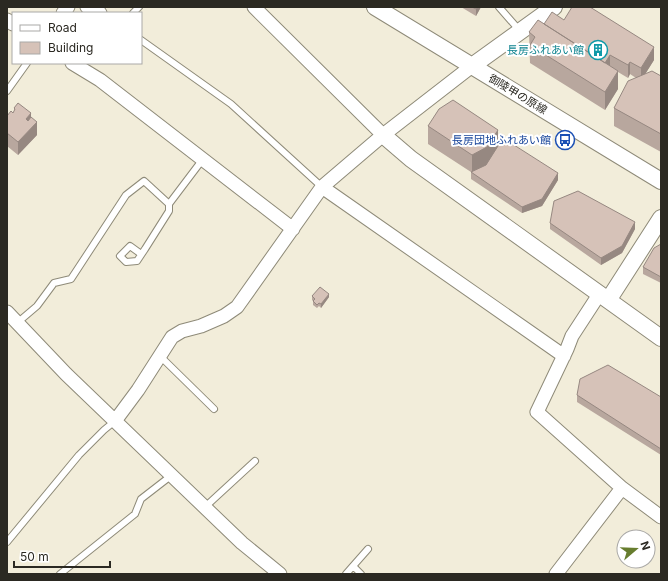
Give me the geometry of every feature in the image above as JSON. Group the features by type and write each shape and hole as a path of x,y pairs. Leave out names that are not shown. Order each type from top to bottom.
{"street":[{"path":"87,7 98,12"},
{"path":"254,7 383,136 411,158 661,338"},
{"name":"御陵甲の原線","path":"375,7 661,181"},
{"path":"115,421 135,396 172,338 182,330 206,324 224,316 237,307 322,187 383,136 472,66 554,7"},
{"path":"74,64 100,80 292,229"},
{"path":"322,187 564,356"},
{"path":"661,218 604,296 572,336 537,412 622,488 661,517"},
{"path":"7,312 66,374 242,543 280,574"},
{"path":"556,574 622,488"}],"lane":[{"path":"499,7 520,31"},
{"path":"142,41 231,104 322,187"},
{"path":"7,91 26,64"},
{"path":"141,254 169,211 169,204 203,159"},
{"path":"17,323 37,306 54,283 71,279 126,194 144,181 169,204"},
{"path":"161,357 214,408"},
{"path":"7,542 79,455 115,421"},
{"path":"205,507 255,462"},
{"path":"60,574 135,514 141,499 172,475"},
{"path":"346,574 368,549"},
{"path":"353,566 361,574"}],"building":[{"path":"572,7 590,7 654,47 641,68 630,62 628,65 610,55 605,63 544,24 552,12 564,20"},
{"path":"538,20 618,71 605,92 530,45 535,37 529,32"},
{"path":"652,71 661,76 661,134 614,108 628,81"},
{"path":"453,100 498,130 487,147 472,155 428,126 439,109"},
{"path":"18,103 31,113 26,119 28,121 31,117 37,122 18,142 7,133 7,116 11,111 13,113 14,108"},
{"path":"503,138 558,173 542,199 522,207 471,172 486,165"},
{"path":"578,191 635,222 622,246 601,258 550,223 554,201"},
{"path":"661,244 661,277 643,267 654,248"},
{"path":"320,287 329,294 321,304 319,303 317,305 313,301 315,299 312,296"},
{"path":"608,365 661,397 661,449 577,395 580,379"}],"place":[{"name":"長房ふれあい館","path":"598,50"},
{"name":"長房団地ふれあい館","path":"565,140"}]}
